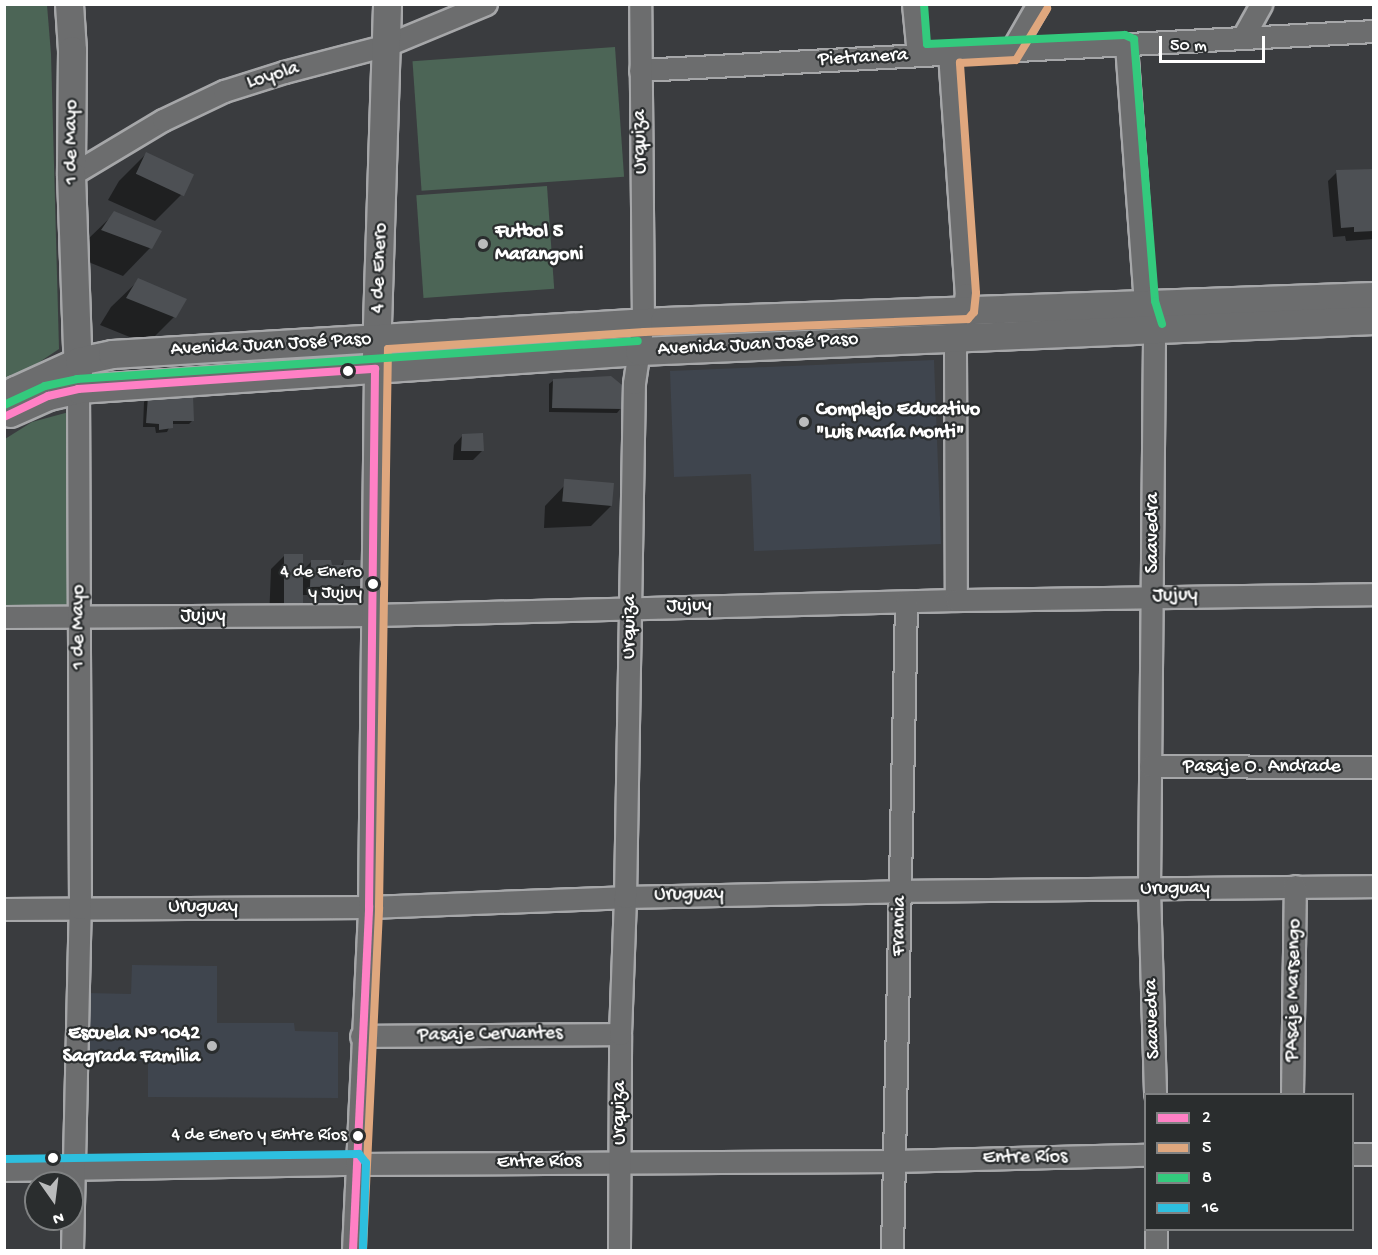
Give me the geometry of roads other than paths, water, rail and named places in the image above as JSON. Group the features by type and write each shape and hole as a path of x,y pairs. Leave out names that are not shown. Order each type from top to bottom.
{"main road":[{"name":"1 de Mayo","path":"69,4 72,50 71,175 79,361 78,389"},
{"name":"4 de Enero","path":"375,369 378,339 387,4"},
{"name":"Avenida Juan José Paso","path":"4,417 48,396 78,389 639,351 959,336 1149,315 1374,296"},
{"name":"Avenida Juan José Paso","path":"4,398 15,390 79,361 112,354 643,322 964,309 1374,320"}],"street":[{"name":"Loyola","path":"71,175 163,120 224,91 284,72 387,45 486,4"},
{"name":"Urquiza","path":"619,1251 620,1034 625,897 634,383 643,322 640,4"},
{"path":"913,4 918,55"},
{"path":"1011,51 1038,4"},
{"path":"1243,37 1261,4"},
{"name":"Pietranera","path":"640,70 1374,31"},
{"name":"Saavedra","path":"1126,45 1149,315 1152,596 1149,890 1155,1093"},
{"path":"949,53 966,294 955,351 956,600"},
{"name":"4 de Enero","path":"353,1251 361,1036 369,907 375,369"},
{"name":"1 de Mayo","path":"72,1251 80,908 78,389"},
{"name":"Jujuy","path":"4,617 374,615 956,600 1374,594"},
{"name":"Francia","path":"892,1251 906,602"},
{"name":"Pasaje O. Andrade","path":"1150,766 1374,767"},
{"name":"PAsaje Marsengo","path":"1292,1093 1295,886"},
{"name":"Uruguay","path":"4,909 369,907 625,897 901,891 1374,886"},
{"name":"Pasaje Cervantes","path":"361,1036 620,1034"},
{"path":"1354,1154 1374,1154"},
{"name":"Entre Ríos","path":"4,1170 74,1167 621,1161 894,1161 1144,1155"},
{"path":"1156,1231 1156,1251"}],"place":[{"name":"Futbol 5 Marangoni","path":"483,244"},
{"name":"Complejo Educativo \"Luis María Monti\"","path":"804,422"},
{"name":"4 de Enero y Jujuy","path":"373,584"},
{"name":"Escuela Nº 1042 Sagrada Familia","path":"212,1046"},
{"name":"4 de Enero y Entre Ríos","path":"358,1136"}]}
